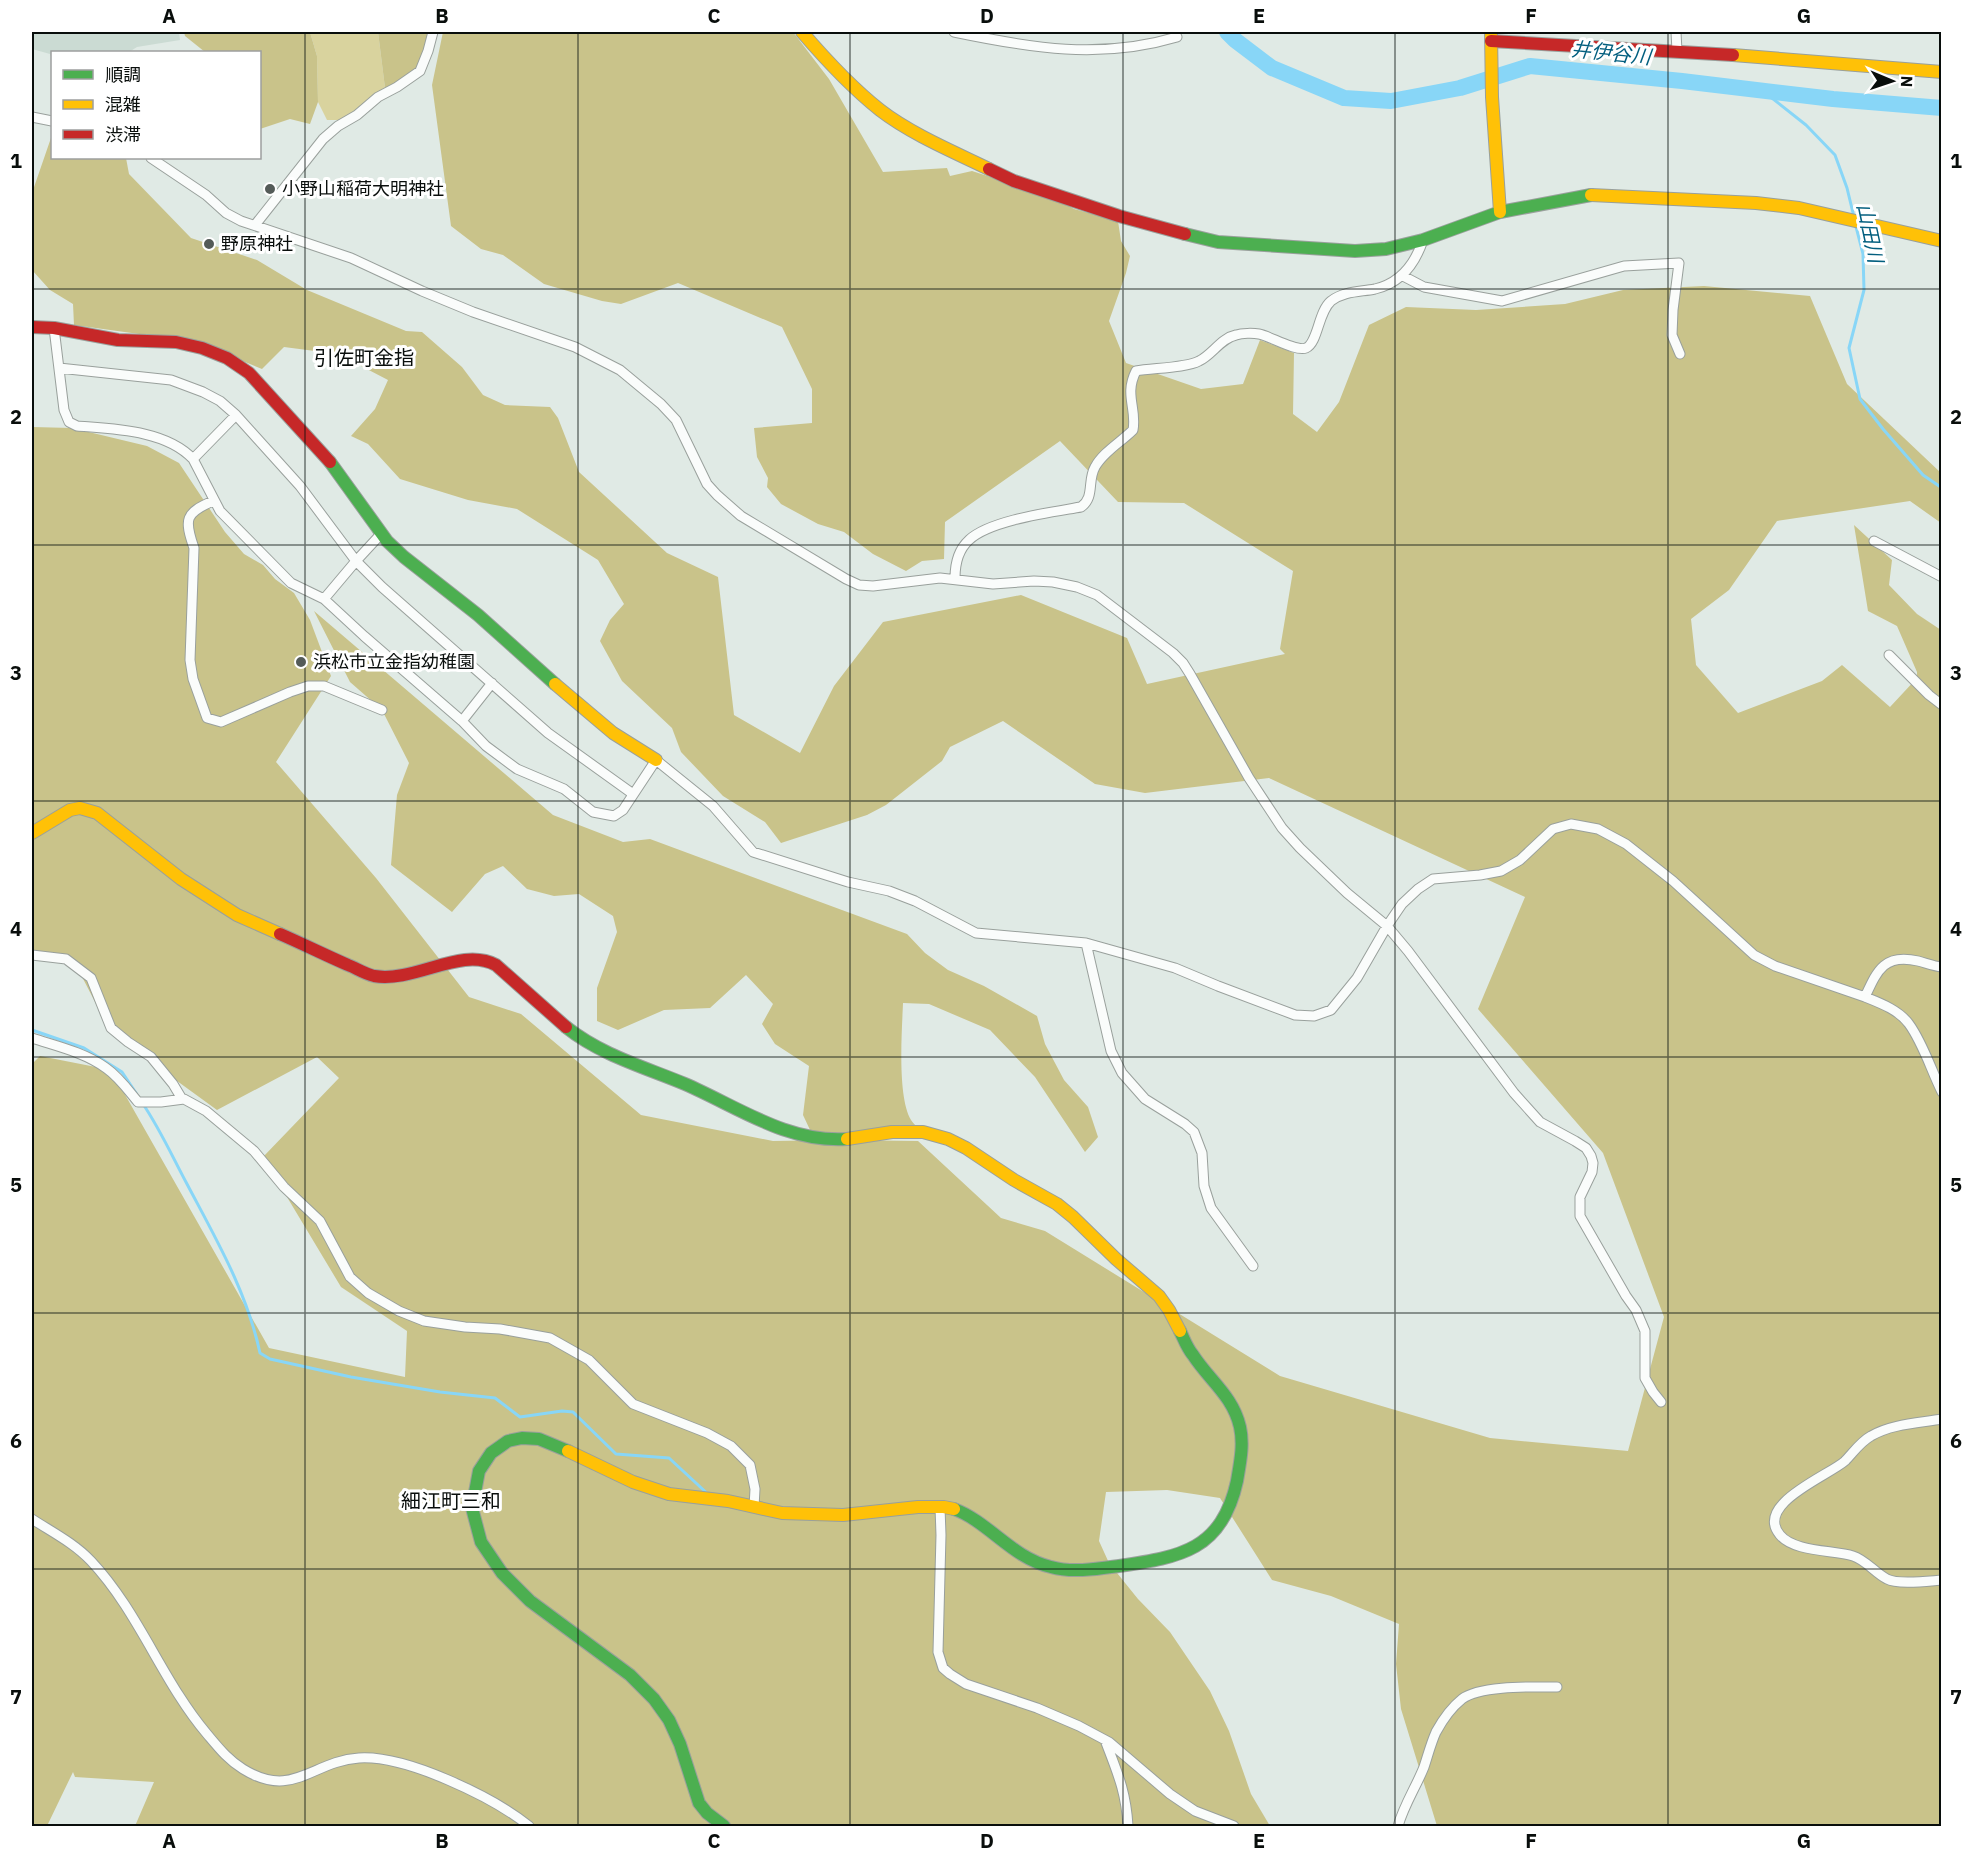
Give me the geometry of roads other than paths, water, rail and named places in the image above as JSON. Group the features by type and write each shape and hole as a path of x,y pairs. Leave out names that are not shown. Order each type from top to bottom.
{"street":[{"path":"255,225 323,139 378,97 420,71 433,32"},
{"path":"802,32 841,76 880,111 936,144 1014,182 1119,216 1218,242 1355,251 1386,249 1423,240 1500,212 1589,195 1756,203 1799,208 1941,241"},
{"path":"954,32 1040,48 1111,50 1177,37"},
{"path":"1676,32 1677,51"},
{"path":"1500,212 1492,97 1491,41 1677,51 1941,72"},
{"path":"32,117 51,121"},
{"path":"152,159 206,195 226,213 241,221 351,258 473,312 575,347 620,370 661,404 676,420 707,484 717,495 741,516 858,585 873,586 955,578 993,584 1053,582 1077,587 1097,595 1173,653 1190,674 1249,778 1282,828 1347,893 1387,926 1514,1093 1540,1122 1586,1148 1593,1163 1592,1172 1580,1197 1580,1216 1636,1310 1645,1331 1645,1378 1661,1402"},
{"path":"955,578 956,558 969,539 1029,516 1081,507 1086,503 1089,499 1092,472 1096,464 1134,430 1130,389 1136,371 1198,362 1235,335 1259,334 1291,346 1306,348 1313,340 1322,312 1333,299 1353,292 1377,289 1403,276 1418,255 1423,240"},
{"path":"1403,276 1424,287 1502,302 1624,266 1679,263 1672,335 1680,354"},
{"path":"32,327 54,328 118,340 176,342 202,348 227,358 249,373 328,459 381,534 404,557 478,615 596,720 656,760 712,806 753,852 848,882 889,891 915,901 976,933 1086,943 1175,968 1218,987 1294,1015 1314,1016 1331,1010 1357,978 1402,904 1433,879 1500,871 1520,860 1553,829 1571,824 1598,829 1626,844 1673,881 1754,955 1775,966 1886,1005 1908,1022 1925,1053 1941,1092"},
{"path":"54,328 64,410 69,422 77,426 167,440 193,459 220,512 291,583 324,598 462,721 486,746 517,769 564,789 598,814 614,816 623,810 656,760"},
{"path":"59,368 171,380 220,401 300,486 356,561 382,587 548,733 633,794"},
{"path":"193,459 236,416"},
{"path":"213,501 196,509 190,515 188,523 188,531 194,548 190,660 193,679 207,718 221,722 308,686 324,686 382,710"},
{"path":"324,598 381,534"},
{"path":"1874,541 1941,577"},
{"path":"1889,655 1941,705"},
{"path":"462,721 492,683"},
{"path":"32,833 63,813 80,808 97,813 181,879 224,908 373,976 399,976 466,958 487,960 496,965 570,1030 589,1043 685,1084 757,1119 815,1138 849,1140 894,1131 937,1135 960,1145 1019,1184 1050,1199 1073,1216 1111,1255 1160,1297 1173,1315 1193,1356 1222,1389 1233,1410 1240,1425 1242,1450 1235,1486 1218,1529 1198,1546 1160,1558 1107,1568 1053,1568 1027,1557 1002,1542 956,1509 940,1507 851,1515 780,1513 728,1501 666,1493 636,1483 551,1443 531,1438 505,1442 486,1458 474,1489 473,1517 484,1549 502,1573 541,1609 611,1661 653,1698 672,1726 698,1800 705,1811 724,1827"},
{"path":"1086,943 1111,1051 1122,1072 1145,1099 1194,1132 1202,1153 1204,1186 1211,1208 1253,1266"},
{"path":"32,955 66,959 91,978 111,1028 151,1057 182,1099"},
{"path":"1865,997 1878,970 1891,961 1906,958 1941,967"},
{"path":"32,1038 81,1054 106,1068 121,1081 138,1102 182,1099 206,1111 254,1151 284,1187 320,1221 350,1277 368,1293 399,1311 424,1321 454,1326 500,1329 550,1338 589,1360 633,1404 707,1433 731,1446 750,1465 755,1489 754,1507"},
{"path":"1941,1419 1887,1429 1870,1436 1845,1461 1784,1502 1774,1521 1779,1534 1791,1543 1859,1558 1886,1579 1941,1580"},
{"path":"940,1507 938,1652 943,1668 966,1684 1037,1708 1105,1740 1170,1794 1195,1811 1234,1827"},
{"path":"32,1519 71,1544 90,1561 119,1597 177,1694 228,1758 242,1768 270,1780 289,1781 356,1758 388,1759 418,1768 465,1789 516,1816 529,1827"},
{"path":"1398,1827 1438,1730 1454,1706 1463,1698 1479,1692 1512,1688 1557,1687"},
{"path":"1105,1740 1121,1780 1126,1799 1128,1827"}],"waterway":[{"name":"井伊谷川","path":"1227,32 1272,68 1344,98 1391,101 1460,88 1530,66 1833,99 1942,108"},
{"name":"山田川","path":"1763,91 1806,125 1835,155 1847,188 1854,217"},
{"name":"山田川","path":"1855,223 1863,254 1864,290 1849,348 1860,399 1923,475 1942,488"},
{"path":"32,1030 84,1048 122,1072 136,1093"},
{"path":"143,1104 161,1133 239,1287 260,1353 270,1359 351,1377 440,1392 495,1398 520,1417 562,1411 573,1412 616,1454 669,1458 710,1496"}],"place":[{"name":"小野山稲荷大明神社","path":"270,189"},
{"name":"野原神社","path":"209,244"},
{"name":"浜松市立金指幼稚園","path":"301,662"}],"district":[{"name":"引佐町金指","path":"364,358"},
{"name":"細江町三和","path":"451,1501"}]}
